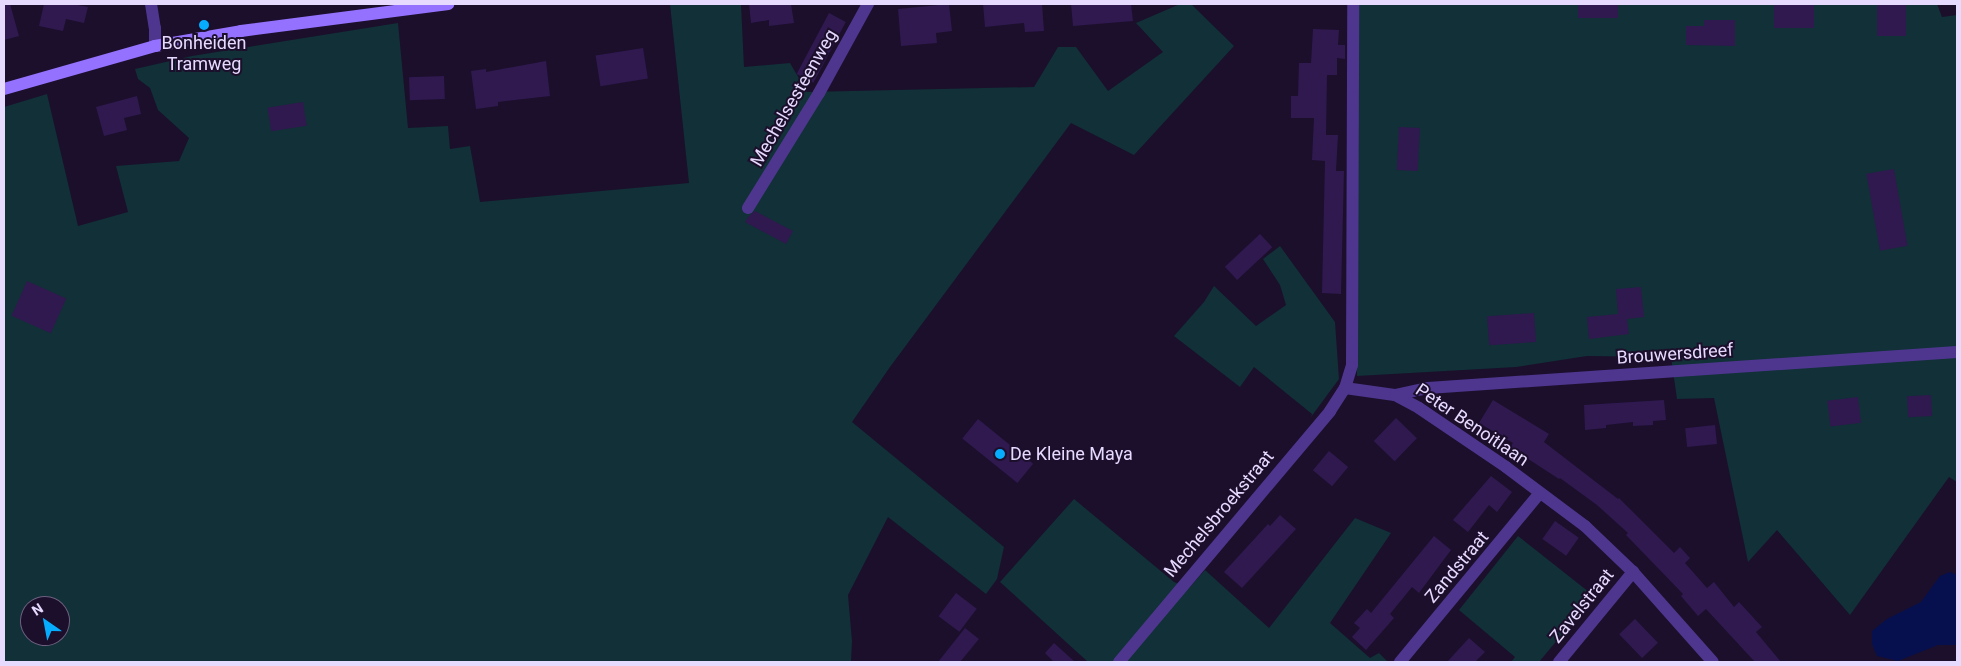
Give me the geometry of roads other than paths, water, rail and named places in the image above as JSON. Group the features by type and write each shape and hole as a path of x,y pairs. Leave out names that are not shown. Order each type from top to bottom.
{"street":[{"path":"151,4 155,46"},
{"path":"4,89 155,46 241,31 448,4"},
{"name":"Mechelsesteenweg","path":"748,208 819,93 868,4"},
{"path":"1345,388 1352,365 1353,4"},
{"name":"Brouwersdreef","path":"1395,395 1428,388 1957,352"},
{"name":"Peter Benoitlaan","path":"1345,388 1395,395 1498,461 1585,526 1632,572 1713,662"},
{"name":"Mechelsbroekstraat","path":"1119,662 1330,411 1345,388"},
{"name":"Zandstraat","path":"1400,662 1540,493"},
{"name":"Zavelstraat","path":"1560,662 1632,572"}],"place":[{"name":"Bonheiden Tramweg","path":"204,25"},
{"name":"De Kleine Maya","path":"1000,454"}]}
